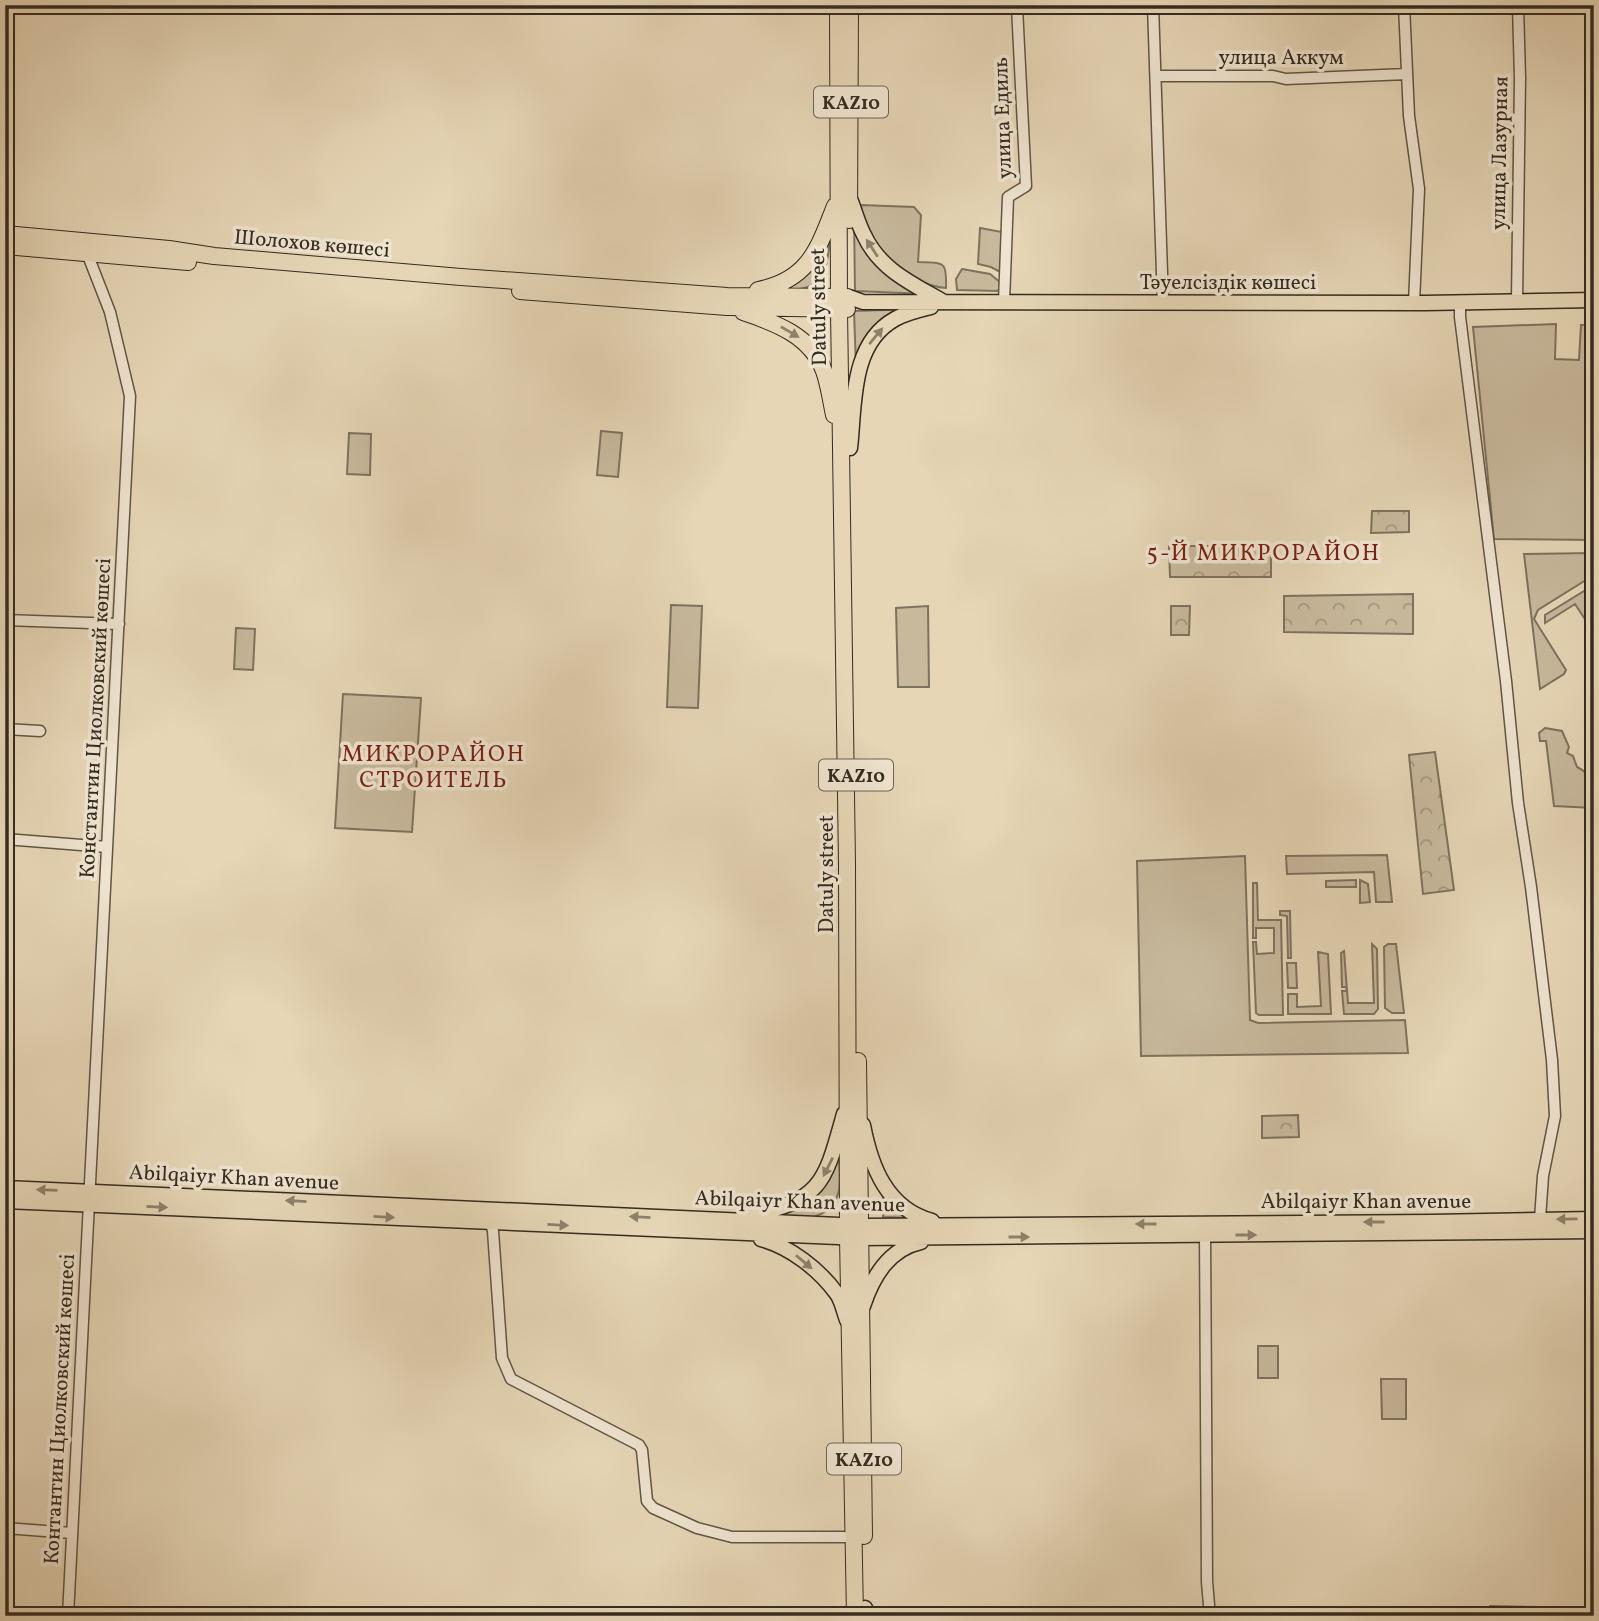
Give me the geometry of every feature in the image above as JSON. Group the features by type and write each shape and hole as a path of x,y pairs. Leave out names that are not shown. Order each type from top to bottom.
{"highway":[{"name":"Datuly street","path":"838,5 848,303 845,448 847,864 854,1232 849,1325 859,1537"},
{"name":"Datuly street","path":"844,198 850,5"},
{"path":"727,301 794,277 817,251 844,198"},
{"name":"Шолохов көшесі","path":"5,234 87,247 555,294 642,300 727,301"},
{"name":"Шолохов көшесі","path":"5,246 87,247 662,290 727,301"},
{"path":"727,301 848,303"},
{"path":"727,301 785,328 805,341 825,372 845,448"},
{"name":"Datuly street","path":"854,1232 862,1311 860,1613"}],"main road":[{"path":"844,198 881,261 900,277 946,302"},
{"name":"Тәуелсіздік көшесі","path":"848,303 1414,303 1594,300"},
{"path":"845,448 858,371 872,340 892,321 946,302"},
{"path":"708,1219 750,1215 786,1207 812,1190 830,1166 853,1102"},
{"path":"853,1102 876,1172 885,1188 904,1209 951,1231"},
{"name":"Abilqaiyr Khan avenue","path":"5,1188 89,1198 488,1216 743,1234 1541,1226 1594,1231"},
{"name":"Abilqaiyr Khan avenue","path":"5,1201 89,1198"},
{"name":"Abilqaiyr Khan avenue","path":"488,1216 708,1219 854,1232"},
{"name":"Abilqaiyr Khan avenue","path":"1541,1226 1594,1219"},
{"path":"862,1311 872,1284 896,1252 951,1231"},
{"path":"743,1234 778,1244 816,1272 838,1296 849,1325"}],"street":[{"path":"1153,5 1163,303"},
{"path":"1404,5 1409,116 1419,190 1414,303"},
{"name":"улица Лазурная","path":"1517,301 1520,78 1518,5"},
{"name":"улица Едиль","path":"1004,302 1008,197 1026,186 1017,7"},
{"name":"улица Аккум","path":"1156,76 1273,76 1286,79 1407,74"},
{"name":"Константин Циолковский көшесі","path":"87,247 110,312 130,396 89,1198"},
{"path":"1461,302 1460,317 1518,803 1552,1060 1555,1116 1543,1175 1541,1226"},
{"path":"5,620 119,624"},
{"path":"5,729 40,731"},
{"path":"5,839 107,847"},
{"name":"Контантин Циолковский көшесі","path":"68,1616 89,1198"},
{"path":"488,1216 502,1358 512,1379 639,1445 642,1450 647,1501 653,1508 696,1528 732,1537 859,1537"},
{"path":"1205,1229 1207,1582 1210,1616"},
{"path":"5,1528 72,1532"}],"green space":[{"path":"861,205 914,207 921,215 918,262 942,265 946,272 946,288 914,278 885,260 877,250 863,218"},
{"path":"854,217 860,238 926,294 855,291"},
{"path":"980,228 1002,232 1002,273 978,264"},
{"path":"830,229 826,266 817,281 797,290 777,288"},
{"path":"962,269 990,274 1001,283 1001,288 997,291 957,290 956,279"},
{"path":"915,309 903,312 856,367 854,311"},
{"path":"1556,324 1555,359 1579,360 1581,325 1594,325 1594,540 1494,539 1473,327"},
{"path":"601,431 622,433 618,477 597,475"},
{"path":"349,433 371,434 370,475 347,474"},
{"path":"1372,511 1409,511 1409,532 1371,533"},
{"path":"1169,546 1271,546 1271,577 1170,577"},
{"path":"1594,553 1594,575 1538,610 1534,619 1566,670 1540,689 1524,554"},
{"path":"1589,588 1594,588 1594,633 1575,604 1545,623 1545,615"},
{"path":"1413,594 1413,634 1284,632 1284,596"},
{"path":"671,605 702,606 698,708 667,707"},
{"path":"928,606 929,687 898,687 896,608"},
{"path":"1171,606 1190,606 1189,635 1171,635"},
{"path":"236,628 255,629 253,670 234,669"},
{"path":"343,694 421,698 412,832 335,828"},
{"path":"1545,728 1562,731 1569,747 1567,753 1573,756 1577,767 1589,779 1593,789 1594,808 1554,806 1546,741 1540,741 1539,733"},
{"path":"1435,752 1454,890 1423,894 1409,755"},
{"path":"1387,855 1392,902 1376,902 1374,872 1287,874 1286,856"},
{"path":"1245,856 1250,1020 1258,1023 1405,1020 1408,1053 1141,1056 1137,861"},
{"path":"1586,863 1594,863 1594,916 1591,916"},
{"path":"1356,880 1356,887 1326,887 1326,881"},
{"path":"1360,880 1368,884 1370,902 1360,903"},
{"path":"1253,883 1257,883 1258,920 1281,920 1283,1015 1256,1013 1253,942 1256,942 1257,954 1274,953 1274,928 1256,928 1256,938 1253,938"},
{"path":"1280,911 1290,911 1291,958 1288,958 1287,916 1280,915"},
{"path":"1372,944 1377,949 1378,1009 1374,1014 1344,1014 1342,991 1347,991 1346,987 1342,987 1341,953 1344,951 1348,1003 1374,1003"},
{"path":"1396,944 1404,1013 1392,1013 1385,1008 1384,947"},
{"path":"1318,952 1328,954 1331,1014 1288,1014 1288,994 1297,994 1297,1007 1321,1006"},
{"path":"1287,963 1296,963 1297,988 1288,988"},
{"path":"1298,1115 1299,1137 1262,1138 1262,1116"},
{"path":"839,1152 839,1190 827,1210 818,1216 806,1218 759,1217 787,1210"},
{"path":"883,1195 910,1218 883,1217"},
{"path":"1258,1346 1278,1346 1278,1378 1258,1378"},
{"path":"1381,1379 1406,1379 1406,1419 1382,1419"},
{"path":"1490,1606 1594,1608 1594,1613 1575,1616 1571,1612 1535,1615 1528,1612 1523,1616 1512,1616 1507,1612 1502,1616 1490,1616"}],"district":[{"name":"5-Й МИКРОРАЙОН","path":"1264,552"},
{"name":"МИКРОРАЙОН СТРОИТЕЛЬ","path":"434,766"}]}
